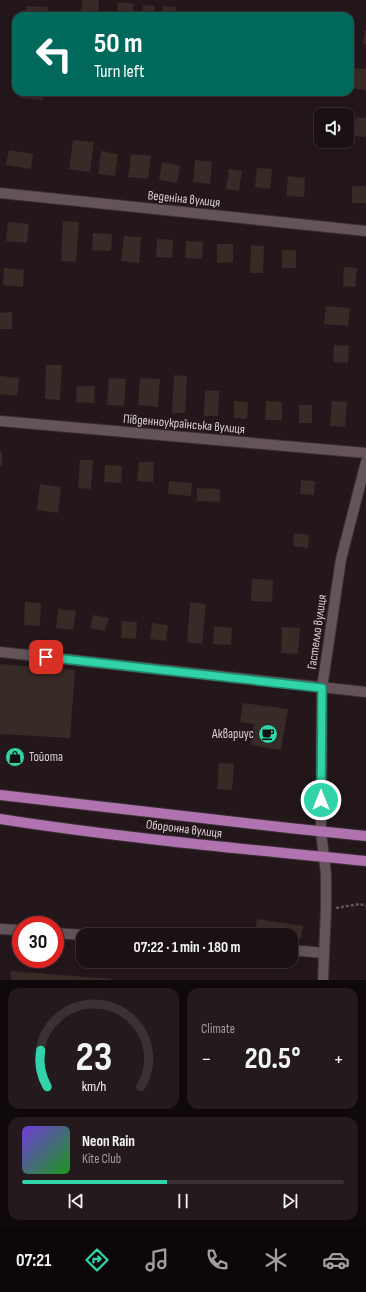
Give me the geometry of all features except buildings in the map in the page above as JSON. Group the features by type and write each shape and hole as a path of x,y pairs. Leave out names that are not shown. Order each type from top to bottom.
{"main road":[{"name":"Оборонна вулиця","path":"0,795 366,836"},
{"name":"Оборонна вулиця","path":"0,819 55,827 279,853 366,861"}],"street":[{"name":"Веденіна вулиця","path":"0,193 366,231"},
{"name":"Південноукраїнська вулиця","path":"0,421 366,453"},
{"name":"Гастелло вулиця","path":"323,980 326,909 325,857 321,832 322,688 341,559 366,462"},
{"path":"0,652 366,692"},
{"path":"0,929 12,930"},
{"path":"64,934 76,934"},
{"path":"298,951 324,953"}],"path":[{"path":"326,909 360,904 366,906"}],"place":[{"name":"Аквариус","path":"268,734"},
{"name":"Тойота","path":"15,757"}],"route":[{"path":"46,657 322,688 321,800"}]}
